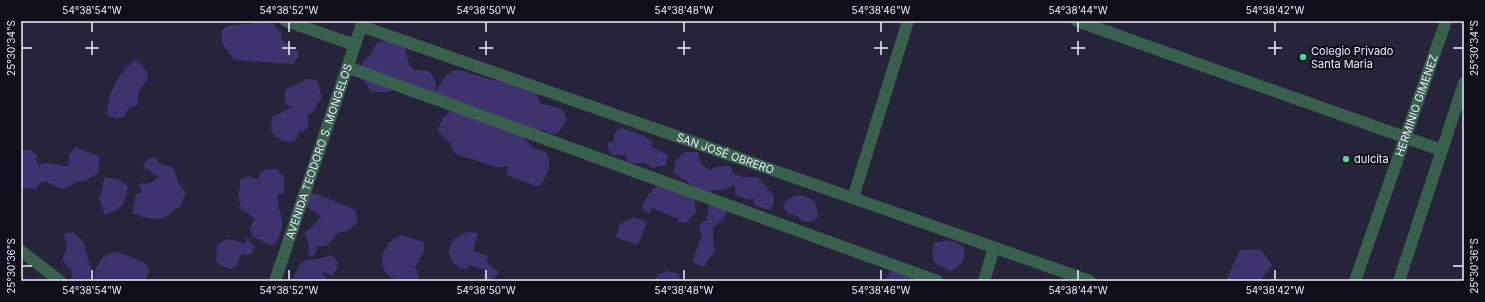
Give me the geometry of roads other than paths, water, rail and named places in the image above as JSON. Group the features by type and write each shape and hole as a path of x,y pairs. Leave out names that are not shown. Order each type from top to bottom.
{"street":[{"path":"286,21 355,45"},
{"path":"853,198 908,21"},
{"path":"1077,21 1441,150"},
{"name":"HERMINIO GIMENEZ","path":"1355,281 1446,21"},
{"name":"AVENIDA TEODORO S. MONGELOS","path":"274,281 362,24"},
{"name":"SAN JOSÉ OBRERO","path":"362,24 1090,281"},
{"path":"347,67 937,281"},
{"path":"1399,281 1464,83"},
{"path":"984,281 994,248"},
{"path":"21,251 60,281"}],"place":[{"name":"Colegio Privado Santa Maria","path":"1303,57"},
{"name":"dulcita","path":"1346,159"}]}
